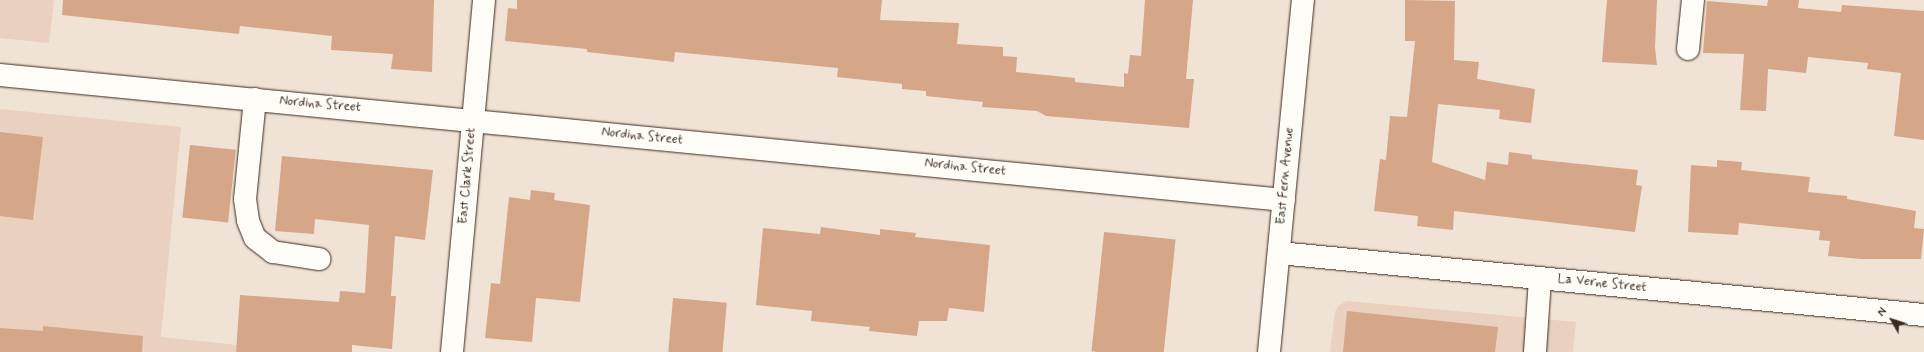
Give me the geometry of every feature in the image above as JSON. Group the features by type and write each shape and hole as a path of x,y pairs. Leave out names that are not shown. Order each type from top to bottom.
{"street":[{"name":"East Clark Street","path":"452,352 484,0"},
{"name":"East Fern Avenue","path":"1269,352 1303,0"},
{"path":"1688,49 1694,0"},
{"name":"Nordina Street","path":"0,75 1284,200"},
{"path":"255,99 245,199 248,221 255,238 273,252 319,259"},
{"name":"La Verne Street","path":"1279,253 1924,315"},
{"path":"1535,352 1540,278"}],"shaded area":[{"path":"0,0 54,0 49,43 0,38"},
{"path":"0,109 181,127 161,337 303,352 0,352"},
{"path":"1347,301 1576,322 1573,352 1330,352 1335,312 1338,306"}],"building":[{"path":"63,0 434,0 432,72 391,69 393,54 331,50 332,36 240,26 239,34 62,15"},
{"path":"517,0 882,0 880,20 959,23 957,44 1003,47 1003,56 1017,57 1016,72 1075,78 1075,82 1124,87 1124,73 1128,74 1130,55 1141,56 1145,0 1193,0 1186,79 1194,79 1189,128 1046,116 1037,111 982,107 983,102 926,96 926,91 902,89 902,84 837,77 838,68 675,52 674,62 587,52 587,49 505,41 508,8 517,9"},
{"path":"1405,0 1455,1 1454,60 1479,62 1477,79 1535,89 1531,123 1499,119 1500,110 1438,104 1432,162 1485,180 1487,162 1508,165 1509,152 1532,155 1532,159 1638,170 1636,185 1642,186 1635,232 1454,211 1453,230 1417,226 1418,216 1374,211 1380,159 1386,160 1390,116 1407,117 1415,41 1405,41"},
{"path":"1607,0 1657,0 1655,48 1657,65 1602,62"},
{"path":"1768,0 1799,0 1798,8 1841,12 1842,5 1924,11 1924,140 1894,136 1901,73 1867,69 1868,63 1808,57 1806,73 1768,69 1766,111 1740,110 1744,54 1703,53 1707,1 1767,6"},
{"path":"0,132 43,137 33,220 0,216"},
{"path":"190,145 236,150 228,222 182,218"},
{"path":"282,156 433,170 425,240 395,236 391,296 396,296 392,349 352,345 352,352 236,352 240,295 339,302 340,291 365,293 369,225 315,219 314,234 275,231"},
{"path":"1717,160 1742,162 1741,170 1810,177 1808,192 1847,196 1847,199 1916,211 1914,228 1924,229 1921,259 1861,259 1828,256 1830,241 1819,240 1820,231 1739,223 1738,235 1688,232 1691,165 1717,167"},
{"path":"531,190 555,193 554,200 590,205 580,302 536,298 532,342 485,338 491,283 500,284 509,197 530,200"},
{"path":"821,227 880,235 880,229 916,233 915,237 990,245 984,312 949,308 947,321 919,321 917,336 869,331 870,327 811,321 812,311 756,305 763,228 820,234"},
{"path":"1104,232 1176,240 1164,352 1091,351"},
{"path":"673,298 727,303 722,352 668,352"},
{"path":"1347,311 1498,327 1495,352 1343,352"},
{"path":"43,326 143,336 142,352 0,352 0,328 43,331"}]}
